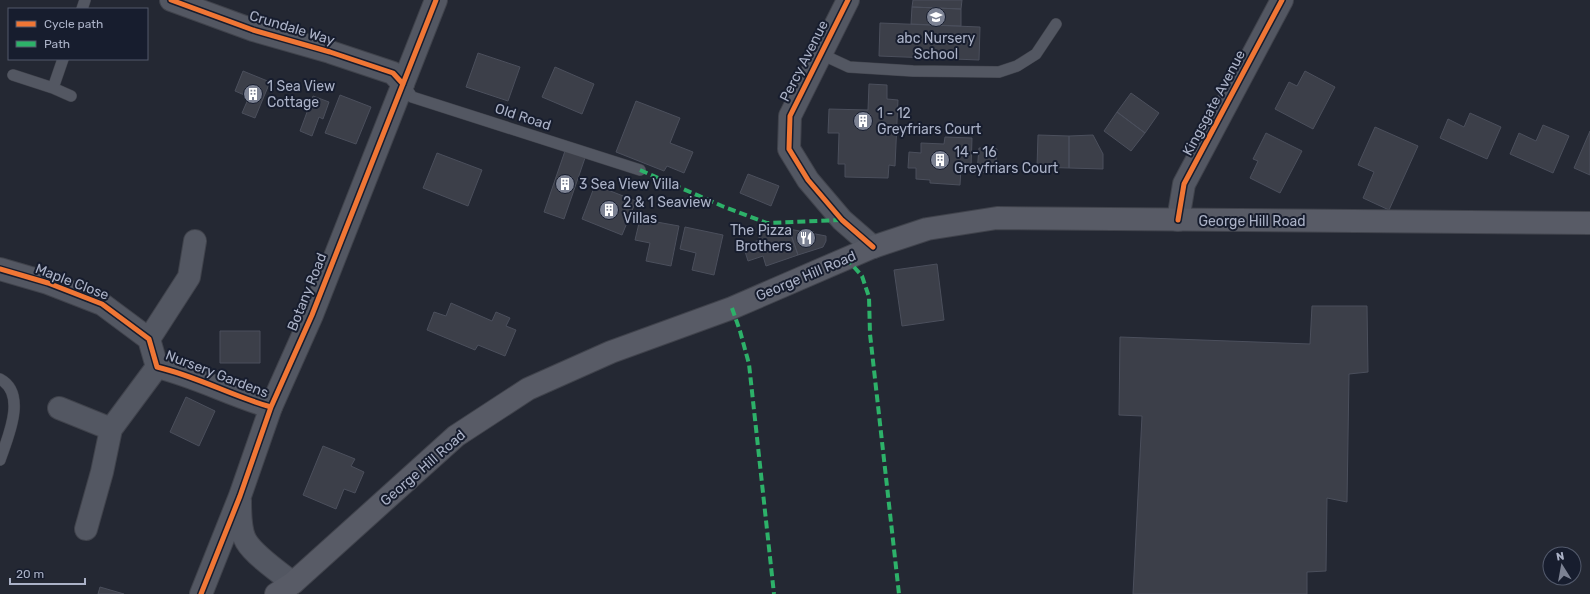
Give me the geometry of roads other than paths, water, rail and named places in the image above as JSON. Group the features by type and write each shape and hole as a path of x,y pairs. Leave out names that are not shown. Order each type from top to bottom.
{"main road":[{"name":"George Hill Road","path":"284,589 456,436 528,389 611,352 732,308 872,247 927,228 997,218 1590,223"}],"street":[{"name":"Crundale Way","path":"171,0 253,30 330,52 393,73 403,84"},
{"name":"Botany Road","path":"201,594 240,496 271,407 312,315 436,0"},
{"name":"Percy Avenue","path":"848,0 790,116 790,149 808,180 842,220 872,247"},
{"name":"Kingsgate Avenue","path":"1178,220 1184,184 1282,0"},
{"name":"Nursery Gardens","path":"157,367 149,339 189,277 195,241"},
{"name":"Maple Close","path":"0,269 48,283 102,304 149,339"},
{"name":"Nursery Gardens","path":"157,367 180,372 256,403 271,407"},
{"name":"Nursery Gardens","path":"86,529 102,472 111,429 157,367"},
{"path":"59,408 111,429"},
{"name":"Botany Road","path":"240,496 240,517 246,541 264,561 284,589"}],"lane":[{"path":"821,54 849,66 913,71 999,72 1017,66 1036,54 1056,24"},
{"path":"52,88 64,60"},
{"path":"13,75 71,96"},
{"name":"Old Road","path":"403,84 412,97 640,170"},
{"path":"0,379 4,381 12,394 15,408 12,425 0,460"}],"place":[{"name":"abc Nursery School","path":"936,17"},
{"name":"1 Sea View Cottage","path":"253,94"},
{"name":"1 - 12 Greyfriars Court","path":"863,121"},
{"name":"14 - 16 Greyfriars Court","path":"940,160"},
{"name":"3 Sea View Villa","path":"565,184"},
{"name":"2 & 1 Seaview Villas","path":"609,210"},
{"name":"The Pizza Brothers","path":"806,238"}]}
